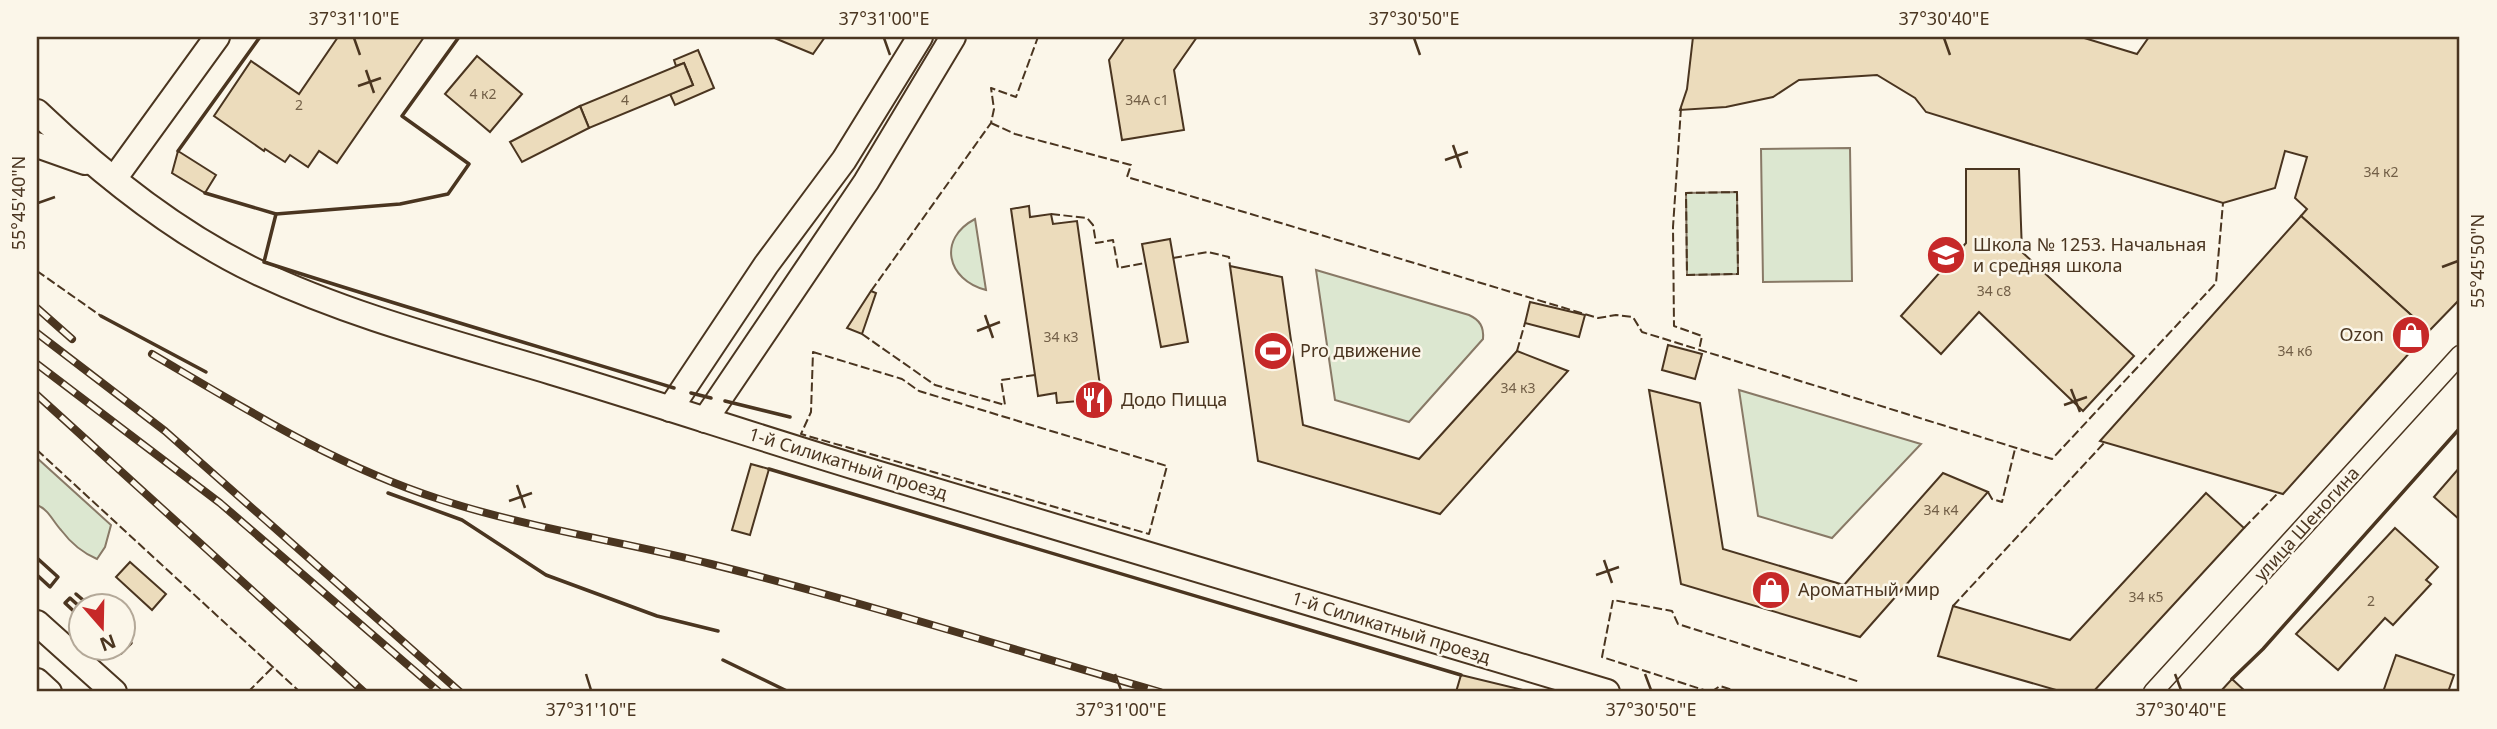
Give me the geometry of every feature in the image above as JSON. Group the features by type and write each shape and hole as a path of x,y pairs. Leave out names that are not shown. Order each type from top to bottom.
{"street":[{"path":"105,173 217,37"},
{"path":"670,409 766,265 844,160 920,37"},
{"path":"705,420 866,182 953,37"},
{"path":"37,111 105,173"},
{"path":"37,145 105,173"},
{"name":"1-й Силикатный проезд","path":"105,173 186,231 253,270 414,331 1607,692"},
{"name":"улица Шеногина","path":"2153,692 2460,355"},
{"path":"37,612 85,666"},
{"path":"37,623 114,692"},
{"path":"37,681 49,692"}],"green space":[{"path":"1850,148 1852,281 1763,282 1761,149"},
{"path":"1737,192 1738,274 1687,275 1686,193"},
{"path":"975,219 986,290 962,278 952,258 951,248 955,237"},
{"path":"1316,270 1469,315 1480,324 1483,339 1409,422 1335,400"},
{"path":"1739,390 1921,444 1832,538 1758,516"},
{"path":"37,458 111,525 105,547 97,559 73,543 47,512 37,505"}],"building":[{"path":"338,37 424,37 337,163 319,151 308,167 290,155 285,162 265,149 264,151 214,116 251,61 299,94"},
{"path":"772,37 825,37 813,54"},
{"path":"1125,37 1197,37 1174,70 1184,130 1122,140 1109,60"},
{"path":"1693,37 2081,37 2137,54 2149,37 2460,37 2460,299 2429,331 2301,216 2307,209 2295,198 2307,157 2285,151 2275,188 2223,203 1926,112 1915,98 1877,75 1799,80 1773,97 1726,107 1680,110 1687,89"},
{"path":"698,50 714,88 675,105 670,94 693,85 684,63 676,66 674,60"},
{"path":"477,56 522,94 490,132 445,94"},
{"path":"684,63 693,85 589,128 580,106"},
{"path":"580,106 589,128 522,162 510,142"},
{"path":"178,151 216,175 205,193 172,173"},
{"path":"1966,169 2019,169 2022,252 2134,356 2083,411 1979,312 1941,354 1901,316 1966,243"},
{"path":"1029,206 1030,217 1051,214 1053,224 1077,221 1103,407 1080,411 1078,401 1057,403 1056,393 1038,396 1011,209"},
{"path":"2301,216 2429,331 2283,494 2100,441"},
{"path":"1170,239 1188,342 1161,347 1142,244"},
{"path":"1230,266 1282,277 1303,425 1419,459 1517,351 1568,371 1440,514 1258,461"},
{"path":"871,291 876,293 862,334 847,328"},
{"path":"1530,302 1585,315 1579,337 1525,323"},
{"path":"1668,345 1702,354 1695,379 1662,370"},
{"path":"1649,390 1700,403 1723,549 1844,585 1943,473 1988,492 1860,637 1681,584"},
{"path":"751,464 769,469 750,535 732,530"},
{"path":"2460,467 2460,520 2434,497"},
{"path":"2206,493 2244,528 2093,692 2063,692 1938,656 1953,606 2070,640"},
{"path":"2395,528 2438,567 2426,580 2431,584 2393,625 2385,618 2338,670 2296,634"},
{"path":"130,562 166,594 152,610 136,595 136,592 132,592 116,577"},
{"path":"2396,655 2454,675 2448,692 2383,692"},
{"path":"1461,675 1531,692 1456,692"},
{"path":"2232,679 2246,692 2220,692"}],"railway":[{"path":"37,308 72,339"},
{"path":"37,333 165,431 460,692"},
{"path":"152,354 327,453 401,486 439,499 506,518 768,579 1160,692"},
{"path":"37,364 220,503 439,692"},
{"path":"37,395 364,692"}],"fence":[{"path":"871,291 991,123 994,109 991,88 1016,97 1038,37"},
{"path":"1681,108 1673,227 1674,326 1702,336 1699,350"},
{"path":"991,123 1015,134 1131,165 1127,177 1598,318 1616,315 1633,317 1642,332 2052,459 2216,283 2223,203"},
{"path":"1737,192 1738,274 1687,275 1686,193 1737,192"},
{"path":"1051,214 1087,218 1093,225 1096,243 1113,240 1118,268 1145,263"},
{"path":"1173,258 1208,252 1229,257 1230,266"},
{"path":"37,271 101,316"},
{"path":"1517,351 1525,323"},
{"path":"862,334 935,385 1005,405 1001,380 1035,375"},
{"path":"813,352 902,379 919,391 1167,466 1149,534 801,434 811,412 813,352"},
{"path":"1953,606 2105,442"},
{"path":"1988,492 1992,499 2002,502 2015,449"},
{"path":"37,450 300,692"},
{"path":"2244,528 2278,493"},
{"path":"1710,692 1602,657 1613,600 1672,611 1678,624 1860,682"},
{"path":"248,692 272,668"},
{"path":"1711,692 1720,686 1739,692"}],"wall":[{"path":"178,151 260,37"},
{"path":"205,193 276,214 400,204 448,194 469,164 402,116 459,37"},
{"path":"276,214 264,262 674,388"},
{"path":"101,316 206,372"},
{"path":"691,393 711,398"},
{"path":"725,401 790,417"},
{"path":"2232,679 2263,649 2460,428"},
{"path":"769,469 1461,675"},
{"path":"388,493 462,520 546,575 657,616 718,631"},
{"path":"37,558 58,577 50,587 37,575"},
{"path":"723,660 789,692"}],"place":[{"name":"Школа № 1253. Начальная и средняя школа","path":"1946,255"},
{"name":"Ozon","path":"2411,335"},
{"name":"Pro движение","path":"1273,351"},
{"name":"Додо Пицца","path":"1094,400"},
{"name":"Ароматный мир","path":"1771,590"}]}
